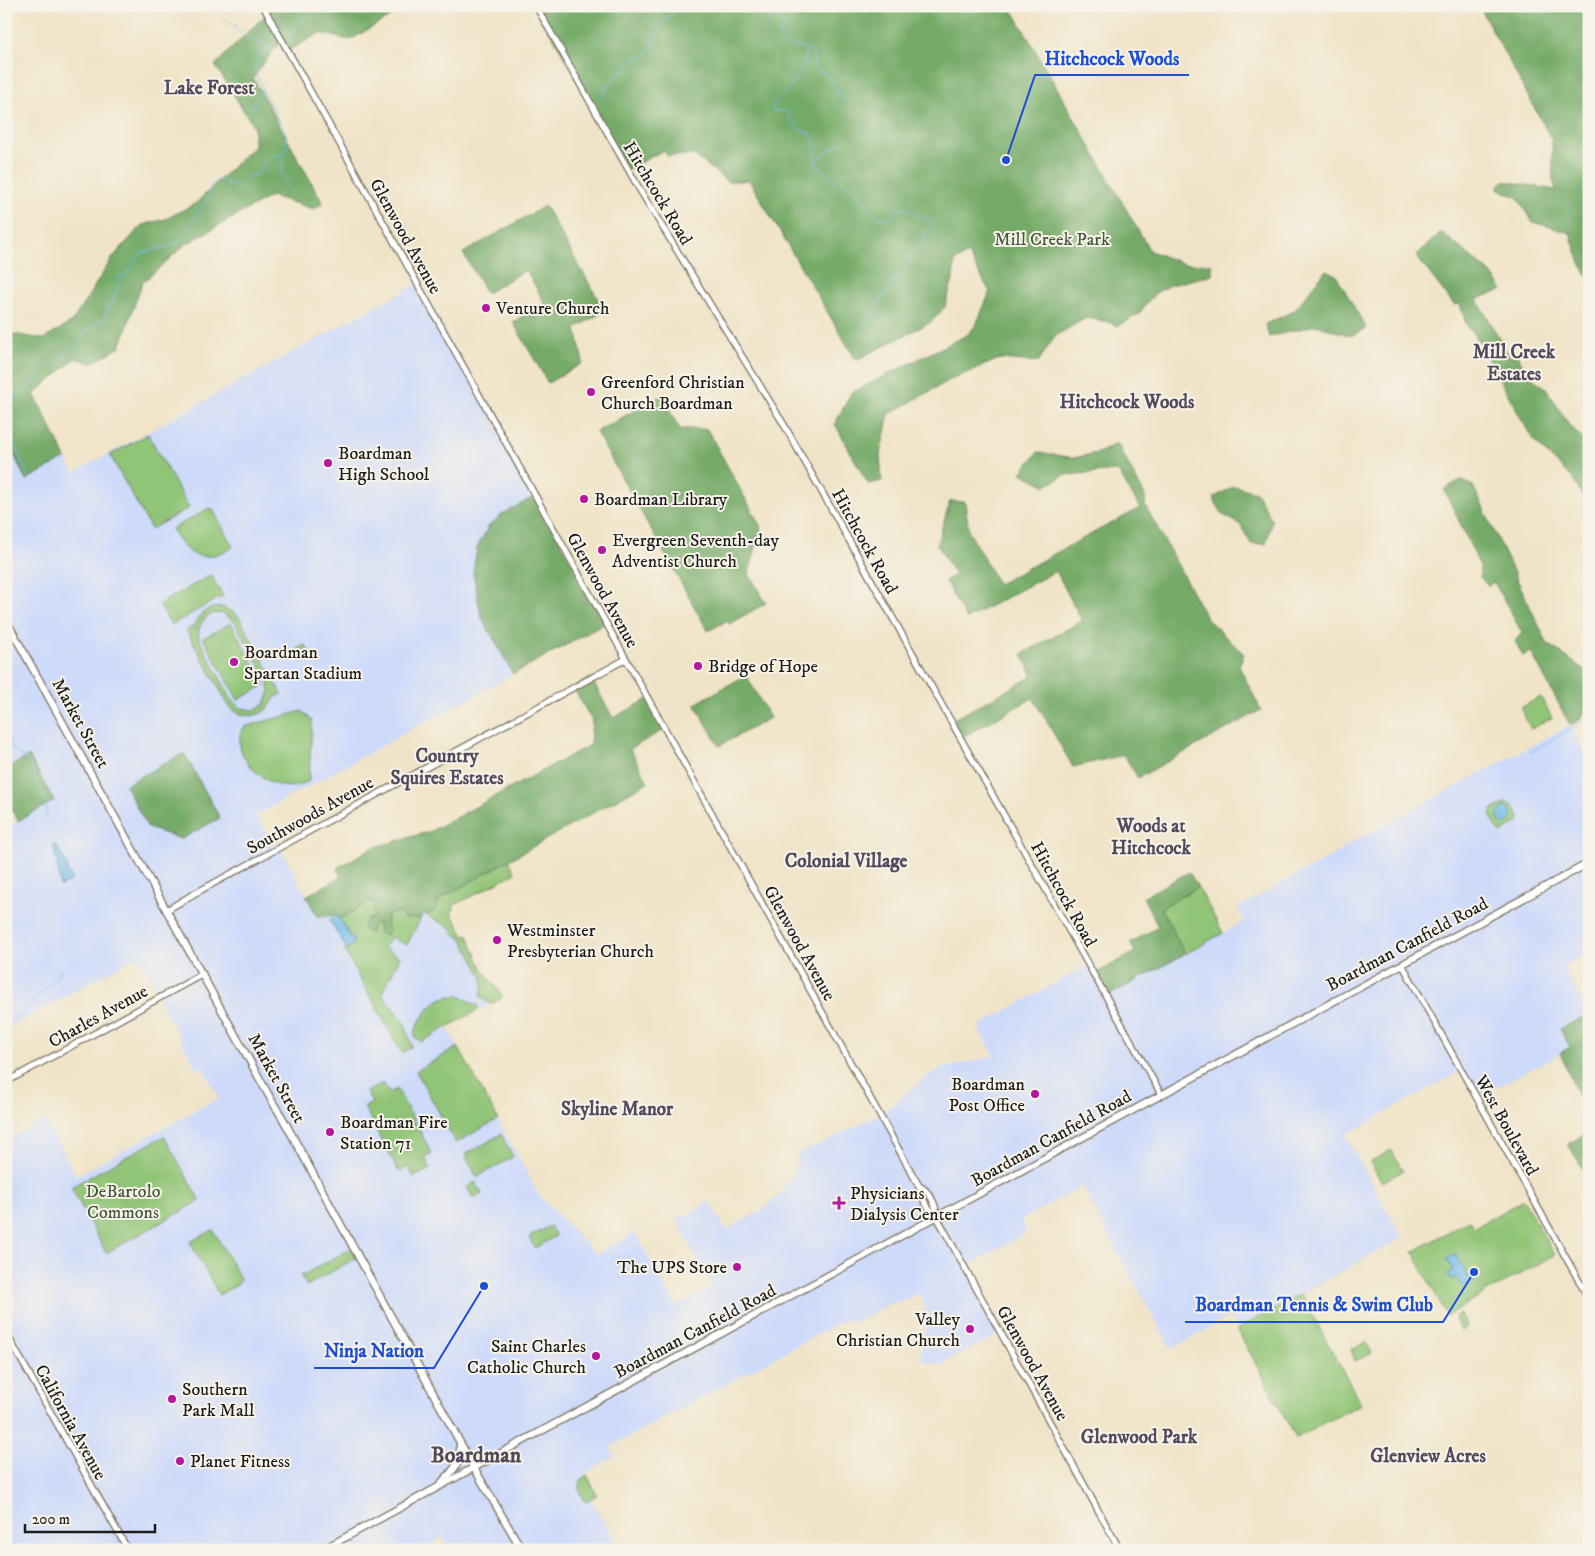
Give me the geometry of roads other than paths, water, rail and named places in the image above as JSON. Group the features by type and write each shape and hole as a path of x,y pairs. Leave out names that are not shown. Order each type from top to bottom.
{"main road":[{"name":"Market Street","path":"6,620 359,1256 474,1468 522,1550"},
{"name":"Boardman Canfield Road","path":"432,1491 1589,863"},
{"path":"322,1550 432,1491 457,1466 460,1457 459,1440"}],"street":[{"name":"Glenwood Avenue","path":"263,6 920,1186 920,1192 926,1203 937,1217 1120,1550"},
{"name":"Hitchcock Road","path":"536,6 640,192 789,433 1161,1094"},
{"name":"Southwoods Avenue","path":"167,910 626,659"},
{"name":"West Boulevard","path":"1402,964 1589,1299"},
{"name":"Charles Avenue","path":"6,1082 202,974"},
{"name":"California Avenue","path":"6,1333 128,1550"},
{"path":"6,1544 12,1550"}],"water":[{"path":"1504,807 1508,808 1512,819 1501,824 1497,814"},
{"path":"55,844 67,864 68,873 72,878 69,882 60,886 57,860 53,846"},
{"path":"337,915 354,942 347,949 329,920"},
{"path":"1456,1254 1468,1277 1474,1275 1477,1280 1463,1287 1457,1277 1451,1280 1448,1273 1453,1270 1447,1259"}],"waterway":[{"path":"289,40 310,6"},
{"path":"601,98 605,91 604,87 611,84 617,74 630,66 637,58 646,55 659,28 678,6"},
{"path":"762,6 763,12 777,16 784,24 779,33 781,39 789,45 807,49 811,52 816,69 831,79 835,88 852,106"},
{"path":"225,18 232,25 236,26 235,28 238,31 264,46 270,46"},
{"path":"6,407 31,386 43,368 69,351 92,326 104,319 118,291 119,277 125,276 136,259 144,252 171,246 180,240 206,201 213,183 221,180 233,187 246,177 257,175 267,159 286,150 286,134 263,90 255,67 261,55 271,46"},
{"path":"805,49 806,58 800,74 772,106 773,111 785,110 799,130 811,133 814,141 815,159 819,167 831,177 855,190 877,217 881,219 888,218 900,207 903,207 918,216 934,222 923,233 922,244 918,252 908,263 859,333"},
{"path":"251,110 263,89"},
{"path":"815,159 842,142"},
{"path":"284,152 285,156 281,168 291,193"},
{"path":"6,425 28,476"},
{"path":"1530,752 1582,722"},
{"path":"6,728 12,749 28,761 34,771 38,788 46,802 47,818"},
{"path":"19,1017 57,976 61,969"}],"place":[{"name":"Hitchcock Woods","path":"1006,160"},
{"name":"Venture Church","path":"486,308"},
{"name":"Greenford Christian Church Boardman","path":"591,392"},
{"name":"Boardman High School","path":"328,463"},
{"name":"Boardman Library","path":"584,499"},
{"name":"Evergreen Seventh-day Adventist Church","path":"602,550"},
{"name":"Boardman Spartan Stadium","path":"234,662"},
{"name":"Bridge of Hope","path":"698,666"},
{"name":"Westminster Presbyterian Church","path":"497,940"},
{"name":"Boardman Post Office","path":"1035,1094"},
{"name":"Boardman Fire Station 71","path":"330,1132"},
{"name":"Physicians Dialysis Center","path":"839,1203"},
{"name":"The UPS Store","path":"737,1267"},
{"name":"Boardman Tennis & Swim Club","path":"1474,1272"},
{"name":"Ninja Nation","path":"484,1286"},
{"name":"Valley Christian Church","path":"970,1329"},
{"name":"Saint Charles Catholic Church","path":"596,1356"},
{"name":"Southern Park Mall","path":"172,1399"},
{"name":"Planet Fitness","path":"180,1461"}],"district":[{"name":"Lake Forest","path":"209,87"},
{"name":"Mill Creek Estates","path":"1514,362"},
{"name":"Hitchcock Woods","path":"1127,401"},
{"name":"Country Squires Estates","path":"447,766"},
{"name":"Woods at Hitchcock","path":"1151,836"},
{"name":"Colonial Village","path":"846,860"},
{"name":"Skyline Manor","path":"617,1108"},
{"name":"Glenwood Park","path":"1139,1436"},
{"name":"Boardman","path":"476,1454"},
{"name":"Glenview Acres","path":"1428,1455"}],"park label":[{"name":"Mill Creek Park","path":"1052,239"},
{"name":"DeBartolo Commons","path":"123,1201"}]}
